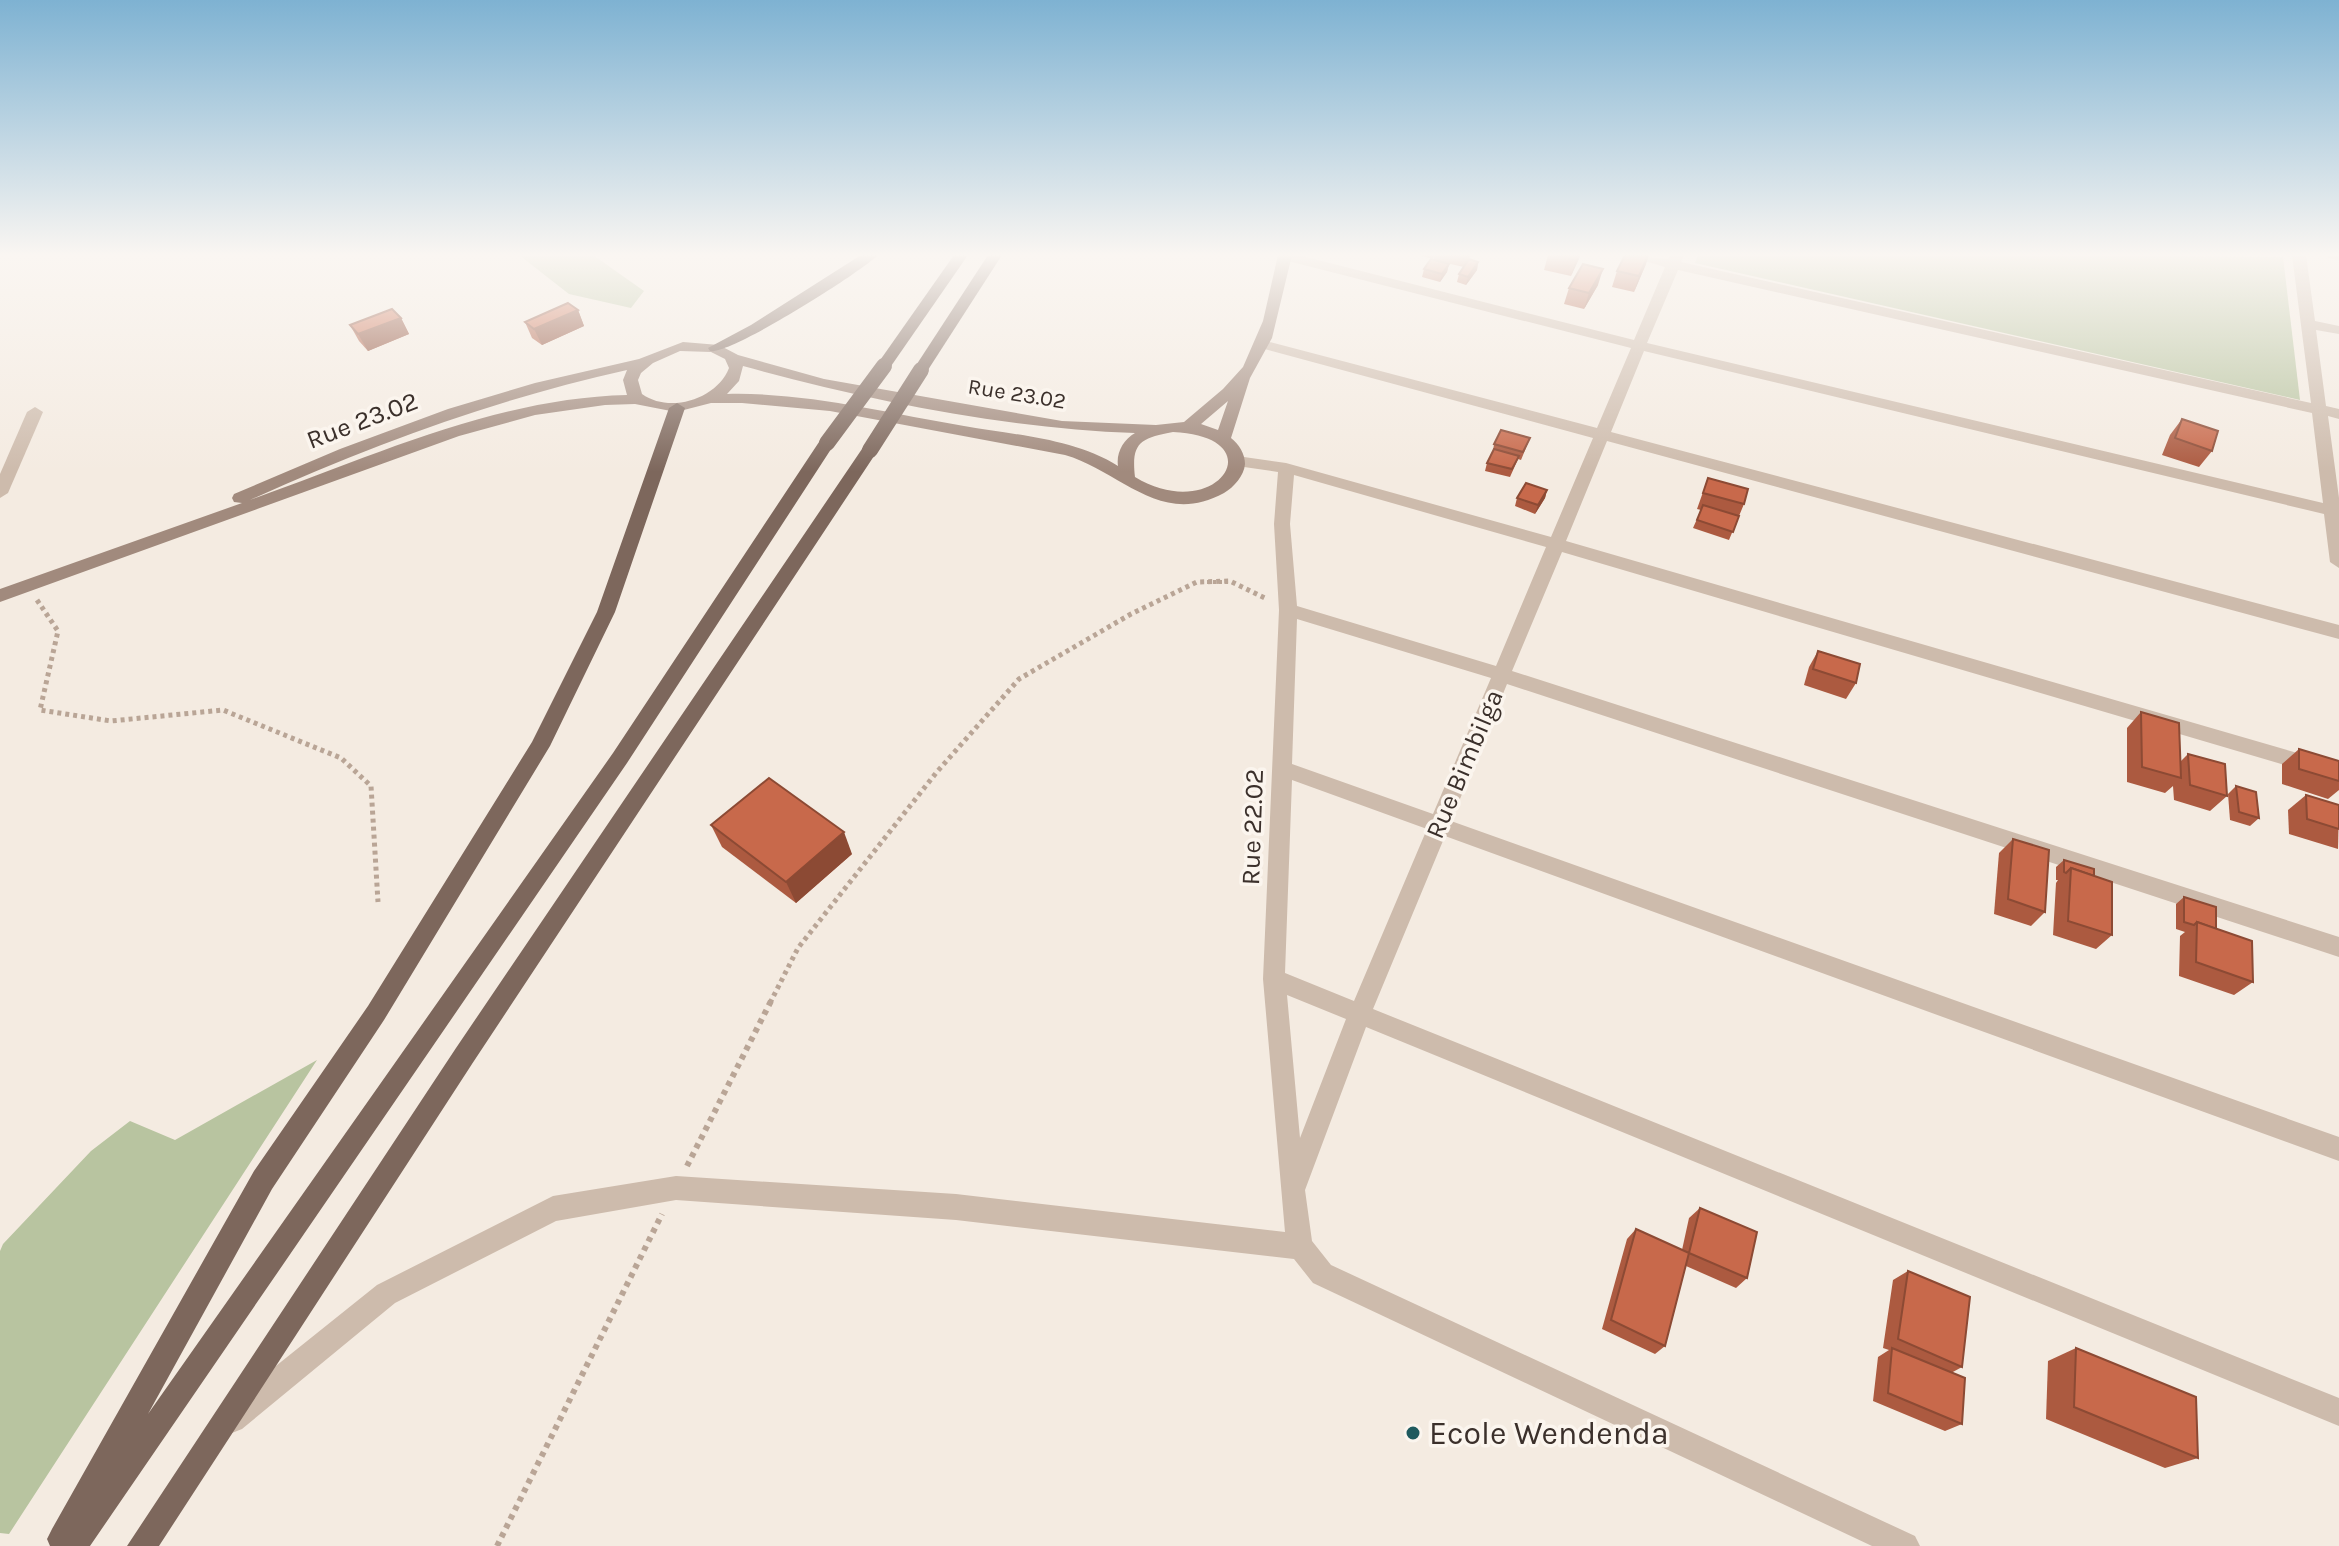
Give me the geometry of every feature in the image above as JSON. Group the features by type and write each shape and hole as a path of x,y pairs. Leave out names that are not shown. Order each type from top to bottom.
{"main road":[{"path":"715,348 757,327"},
{"path":"72,1546 620,758 827,443 911,327"},
{"path":"142,1546 949,327"},
{"path":"58,1546 263,1180 376,1013 540,746 606,612 677,408"}],"street":[{"path":"1267,327 1243,379 1223,439 1234,451 1237,461 1286,468 1556,544 2339,773"},
{"path":"1566,327 2336,511"},
{"name":"Rue Bimbilga","path":"1648,327 1359,1016 1294,1187 1295,1222 1301,1247 1322,1274 1905,1546"},
{"path":"1963,327 2339,414"},
{"path":"2307,327 2336,511 2339,562"},
{"path":"1262,344 2339,632"},
{"name":"Rue 23.02","path":"109,558 370,442 527,390 645,362 666,350 683,346 715,348 732,358 822,383 1062,426 1156,429 1189,426 1223,439"},
{"path":"712,399 735,380 738,370 732,358"},
{"path":"639,399 630,386 632,375 645,362"},
{"path":"1189,426 1243,379"},
{"name":"Rue 23.02","path":"0,596 453,433 534,410 605,400 639,399 659,407 677,408 712,399 744,397 811,404 1083,455 1127,477 1137,487 1153,495 1192,498 1211,493 1225,485 1234,473 1237,461"},
{"path":"0,493 35,412"},
{"path":"1127,477 1122,465 1124,453 1142,435 1156,429"},
{"name":"Rue 22.02","path":"1286,468 1282,524 1288,610 1274,979 1294,1187"},
{"path":"1288,610 1502,675 2339,947"},
{"path":"1283,769 2339,1149"},
{"path":"1274,979 2339,1412"},
{"path":"219,1429 386,1294 553,1209 676,1188 956,1207 1301,1247"}],"path":[{"path":"497,1546 798,948 936,773 1019,679 1131,614 1197,582 1230,581 1288,610"},
{"path":"29,587 58,631 40,710 111,721 223,710 341,758 371,786 378,902"}],"green space":[{"path":"1978,327 2291,327 2300,400"},
{"path":"317,1060 9,1534 0,1533 0,1251 3,1244 91,1151 130,1121 175,1140"}],"building":[{"path":"352,327 376,327 358,334"},
{"path":"2182,419 2218,431 2212,451 2175,438"},
{"path":"1501,430 1530,438 1523,452 1494,444"},
{"path":"1494,449 1519,456 1512,469 1487,463"},
{"path":"1708,478 1748,489 1744,504 1703,493"},
{"path":"1526,483 1547,490 1538,505 1517,498"},
{"path":"1703,505 1739,516 1733,532 1697,520"},
{"path":"1818,651 1860,664 1856,683 1813,669"},
{"path":"2141,712 2179,723 2181,778 2142,767"},
{"path":"2299,749 2339,761 2339,781 2299,769"},
{"path":"2188,754 2225,764 2227,796 2190,785"},
{"path":"769,778 844,832 786,882 711,825"},
{"path":"2236,786 2256,792 2259,818 2239,812"},
{"path":"2306,795 2339,805 2339,829 2307,819"},
{"path":"2013,839 2049,850 2045,912 2008,899"},
{"path":"2064,860 2094,869 2094,876 2071,868 2064,872"},
{"path":"2071,868 2112,882 2112,935 2068,921"},
{"path":"2184,897 2216,907 2216,929 2197,922 2194,925 2184,922"},
{"path":"2197,922 2252,941 2253,982 2196,962"},
{"path":"1700,1208 1757,1232 1747,1278 1689,1253"},
{"path":"1636,1229 1689,1253 1665,1346 1611,1320"},
{"path":"1908,1271 1970,1297 1962,1367 1898,1339"},
{"path":"1892,1348 1965,1378 1962,1424 1888,1393"},
{"path":"2076,1348 2196,1397 2198,1458 2074,1407"}],"place":[{"name":"Ecole Wendenda","path":"1413,1433"}]}
